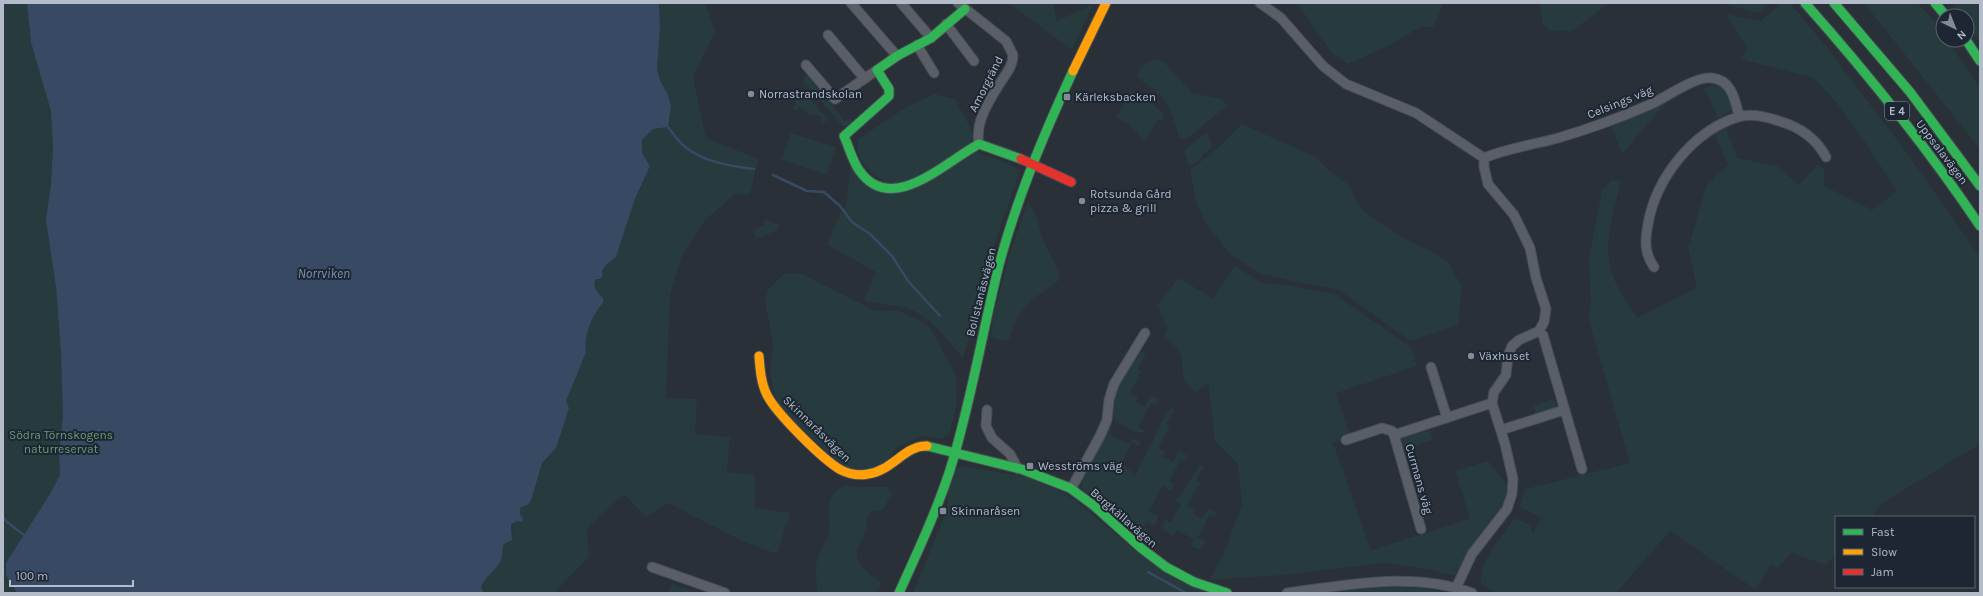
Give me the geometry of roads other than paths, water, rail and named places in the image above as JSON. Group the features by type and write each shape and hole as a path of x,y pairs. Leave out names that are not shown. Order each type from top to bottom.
{"main road":[{"name":"Bollstanäsvägen","path":"899,593 934,513 955,453 1007,237 1032,163 1106,3"},
{"name":"Uppsalavägen","path":"1805,3 1859,63 1961,197 1980,226"},
{"name":"Uppsalavägen","path":"1834,3 1881,56 1953,147 1980,186"},
{"name":"Amorgränd","path":"877,70 897,56 931,38 962,6"},
{"path":"1971,48 1980,61"},
{"path":"877,70 889,89 889,96 844,136 860,170 873,184 885,189 903,188 914,184 968,149 979,144 1032,163 1071,182"},
{"name":"Skinnaråsvägen","path":"759,356 760,376 776,409 842,471 855,475 870,475 885,470 915,447 930,446 955,453"},
{"name":"Bergkällavägen","path":"955,453 1018,469 1071,489 1096,508 1157,562 1189,581 1205,588 1227,593"}],"street":[{"path":"851,3 897,56"},
{"path":"901,3 931,38"},
{"path":"1260,3 1281,18 1323,66 1346,84 1416,113 1484,158 1484,167 1488,184 1514,215 1530,248 1536,278 1546,309 1544,322 1539,331 1519,340 1512,346 1508,356 1506,376 1494,392 1492,403 1501,430 1513,479 1512,494 1507,509 1472,554 1456,588"},
{"name":"Amorgränd","path":"962,6 1006,41 1013,54 1010,67 995,91 979,125 979,144"},
{"name":"Amorgränd","path":"946,24 974,60"},
{"path":"828,35 864,78"},
{"path":"917,45 934,73"},
{"name":"Amorgränd","path":"806,65 835,99 877,70"},
{"name":"Celsings väg","path":"1484,158 1606,123 1652,104 1704,78 1715,78 1730,88 1734,96 1739,116"},
{"path":"1654,267 1647,256 1645,243 1650,212 1664,181 1679,159 1699,139 1721,124 1739,116 1771,118 1796,127 1817,143 1826,157"},
{"path":"1539,331 1543,335 1582,469"},
{"path":"1071,489 1107,420 1109,400 1114,384 1145,333"},
{"path":"1431,367 1447,418"},
{"name":"Curmans väg","path":"1394,435 1492,403"},
{"path":"986,410 986,426 992,438 1010,454 1018,469"},
{"path":"1501,430 1564,410"},
{"name":"Curmans väg","path":"1346,440 1382,428 1392,431 1421,529"},
{"path":"652,567 725,593"},
{"path":"1288,593 1394,580 1426,583 1456,588 1472,593"}],"water":[{"name":"Norrviken","path":"27,3 659,3 660,27 657,69 671,106 668,127 653,129 642,140 642,153 650,166 635,199 616,257 605,266 602,271 603,275 600,279 596,279 594,285 603,298 603,303 592,319 587,333 585,346 586,352 566,401 569,408 556,448 542,463 529,504 520,508 520,515 523,518 522,522 517,521 511,524 512,540 504,544 500,562 483,583 481,587 484,593 17,593 6,575 6,563 50,494 60,475 59,452 63,416 61,352 56,287 46,220 51,184 53,147 51,111 31,42"}],"waterway":[{"path":"668,127 682,144 691,151 708,160 726,165 754,169"},
{"path":"773,175 807,191 824,192 840,206 852,222 870,234 892,256 908,281 940,316"},
{"path":"3,517 24,535"},
{"path":"1148,572 1186,593"}],"place":[{"name":"Norrastrandskolan","path":"751,94"},
{"name":"Kärleksbacken","path":"1067,97"},
{"name":"Rotsunda Gård pizza & grill","path":"1082,201"},
{"name":"Växhuset","path":"1471,356"},
{"name":"Wesströms väg","path":"1030,466"},
{"name":"Skinnaråsen","path":"943,511"}],"park label":[{"name":"Södra Törnskogens naturreservat","path":"61,442"}]}
